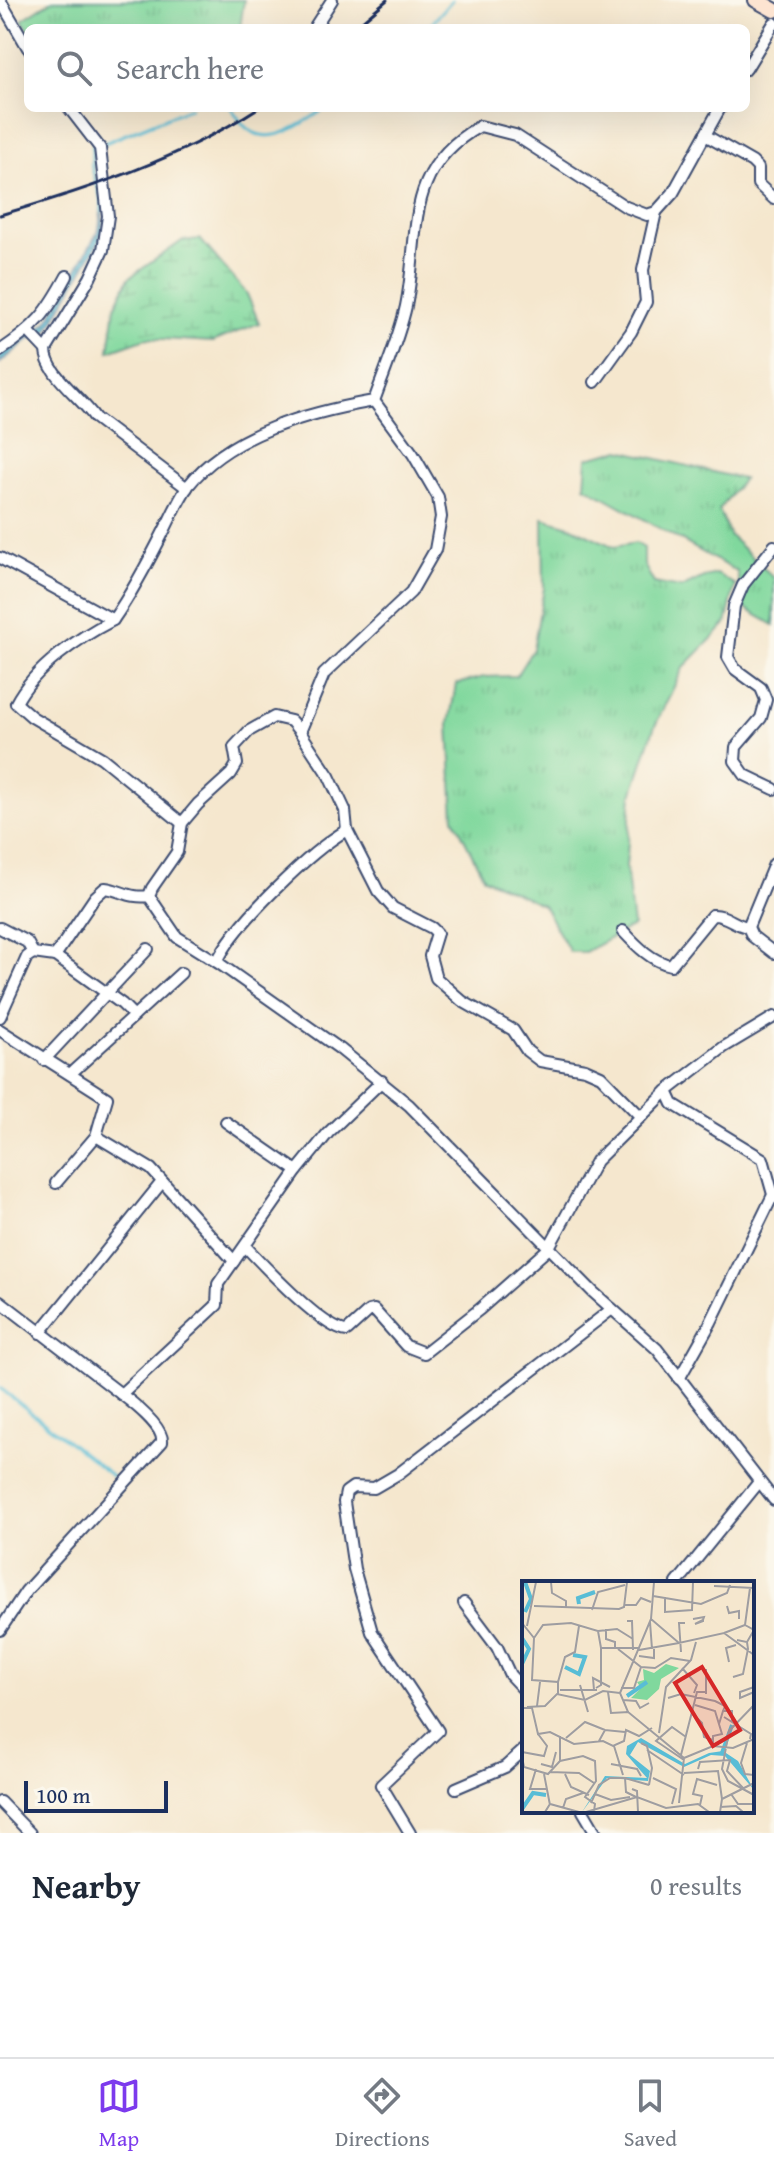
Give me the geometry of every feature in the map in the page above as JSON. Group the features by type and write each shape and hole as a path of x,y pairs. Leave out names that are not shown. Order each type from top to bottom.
{"street":[{"path":"0,0 24,41"},
{"path":"317,24 332,0"},
{"path":"756,0 774,10"},
{"path":"750,62 774,23"},
{"path":"46,350 103,250 108,216 100,148 72,112"},
{"path":"595,382 631,332 646,302 643,270 656,212 673,193 718,112"},
{"path":"374,401 406,306 416,208 439,158 459,138 480,126 515,135 626,207 647,215 656,212"},
{"path":"705,135 752,162 758,168 758,184 774,199"},
{"path":"0,351 29,332 51,305 67,276"},
{"path":"29,332 46,350 51,369 84,402 95,418 187,488"},
{"path":"182,823 102,758 32,717 16,703 26,685 76,640 113,620 133,591 187,488 206,467 264,431 307,415 374,401"},
{"path":"300,732 324,674 411,592 435,550 441,517 438,497 413,454 374,401"},
{"path":"774,546 743,585 734,606 728,657 735,669 761,688 766,700 761,718 736,747 735,761 745,775 774,789"},
{"path":"0,558 113,620"},
{"path":"149,896 177,852 182,823 231,774 237,764 234,747 265,719 274,717 291,721 329,776 345,810 347,830 378,891 393,908 437,933 430,956 436,978 462,1001 513,1030 527,1051 540,1061 585,1069 601,1076 641,1117"},
{"path":"217,962 240,929 276,889 336,836 347,830"},
{"path":"774,864 748,927 752,936 774,953"},
{"path":"55,956 95,897 105,888 116,889 128,896 149,896"},
{"path":"149,896 177,937 217,962 382,1081 409,1105 548,1249 657,1349 774,1500"},
{"path":"623,931 654,959 671,965 712,915 721,914 740,926 748,927"},
{"path":"0,928 27,942 33,953"},
{"path":"44,1060 148,949"},
{"path":"0,1017 27,957 33,953 55,956 134,1016"},
{"path":"70,1074 181,973"},
{"path":"246,1247 289,1291 336,1328 347,1331 374,1310 406,1346 424,1353 548,1249 596,1161 667,1091 724,1047 774,1017"},
{"path":"0,1030 107,1098 96,1136 56,1183"},
{"path":"121,1394 217,1305 218,1284 297,1171 328,1133 382,1081"},
{"path":"667,1091 673,1104 763,1159 773,1197 679,1379"},
{"path":"226,1122 297,1171"},
{"path":"96,1136 151,1169 234,1261"},
{"path":"40,1333 162,1182"},
{"path":"0,1301 121,1394 159,1428 163,1436 162,1442 26,1591 0,1630"},
{"path":"410,1833 381,1785 438,1731 372,1632 354,1569 344,1502 346,1492 353,1487 374,1488 398,1474 612,1309"},
{"path":"679,1581 759,1482"},
{"path":"464,1603 497,1647 510,1675 522,1688"},
{"path":"456,1788 505,1767 522,1752"},
{"path":"0,1802 30,1833"},
{"path":"584,1813 596,1833"}],"green space":[{"path":"53,0 244,0 241,24 25,24 22,20"},
{"path":"200,239 247,294 259,323 213,342 146,338 109,351 115,307 129,278 182,241"},
{"path":"620,450 743,479 719,510 730,536 774,578 774,625 743,607 737,572 585,486 587,458"},
{"path":"543,518 570,526 614,547 636,543 644,548 644,565 654,583 681,588 717,574 735,585 726,624 683,668 654,728 632,795 626,866 633,926 585,952 570,952 543,905 484,878 454,818 449,724 456,684 484,677 516,676 533,649 544,588"}],"water":[{"path":"102,205 103,230 98,243 48,330 42,337 30,338 0,363 0,356 48,321 99,230"}],"waterway":[{"path":"431,24 452,0"},
{"path":"102,144 180,112"},
{"path":"234,112 248,129 267,136 288,131 320,112"},
{"path":"95,146 92,147 92,168 102,211"},
{"path":"0,1388 112,1476"}],"railway":[{"path":"359,24 387,0"},
{"path":"0,215 133,171 197,143 251,112"}]}
